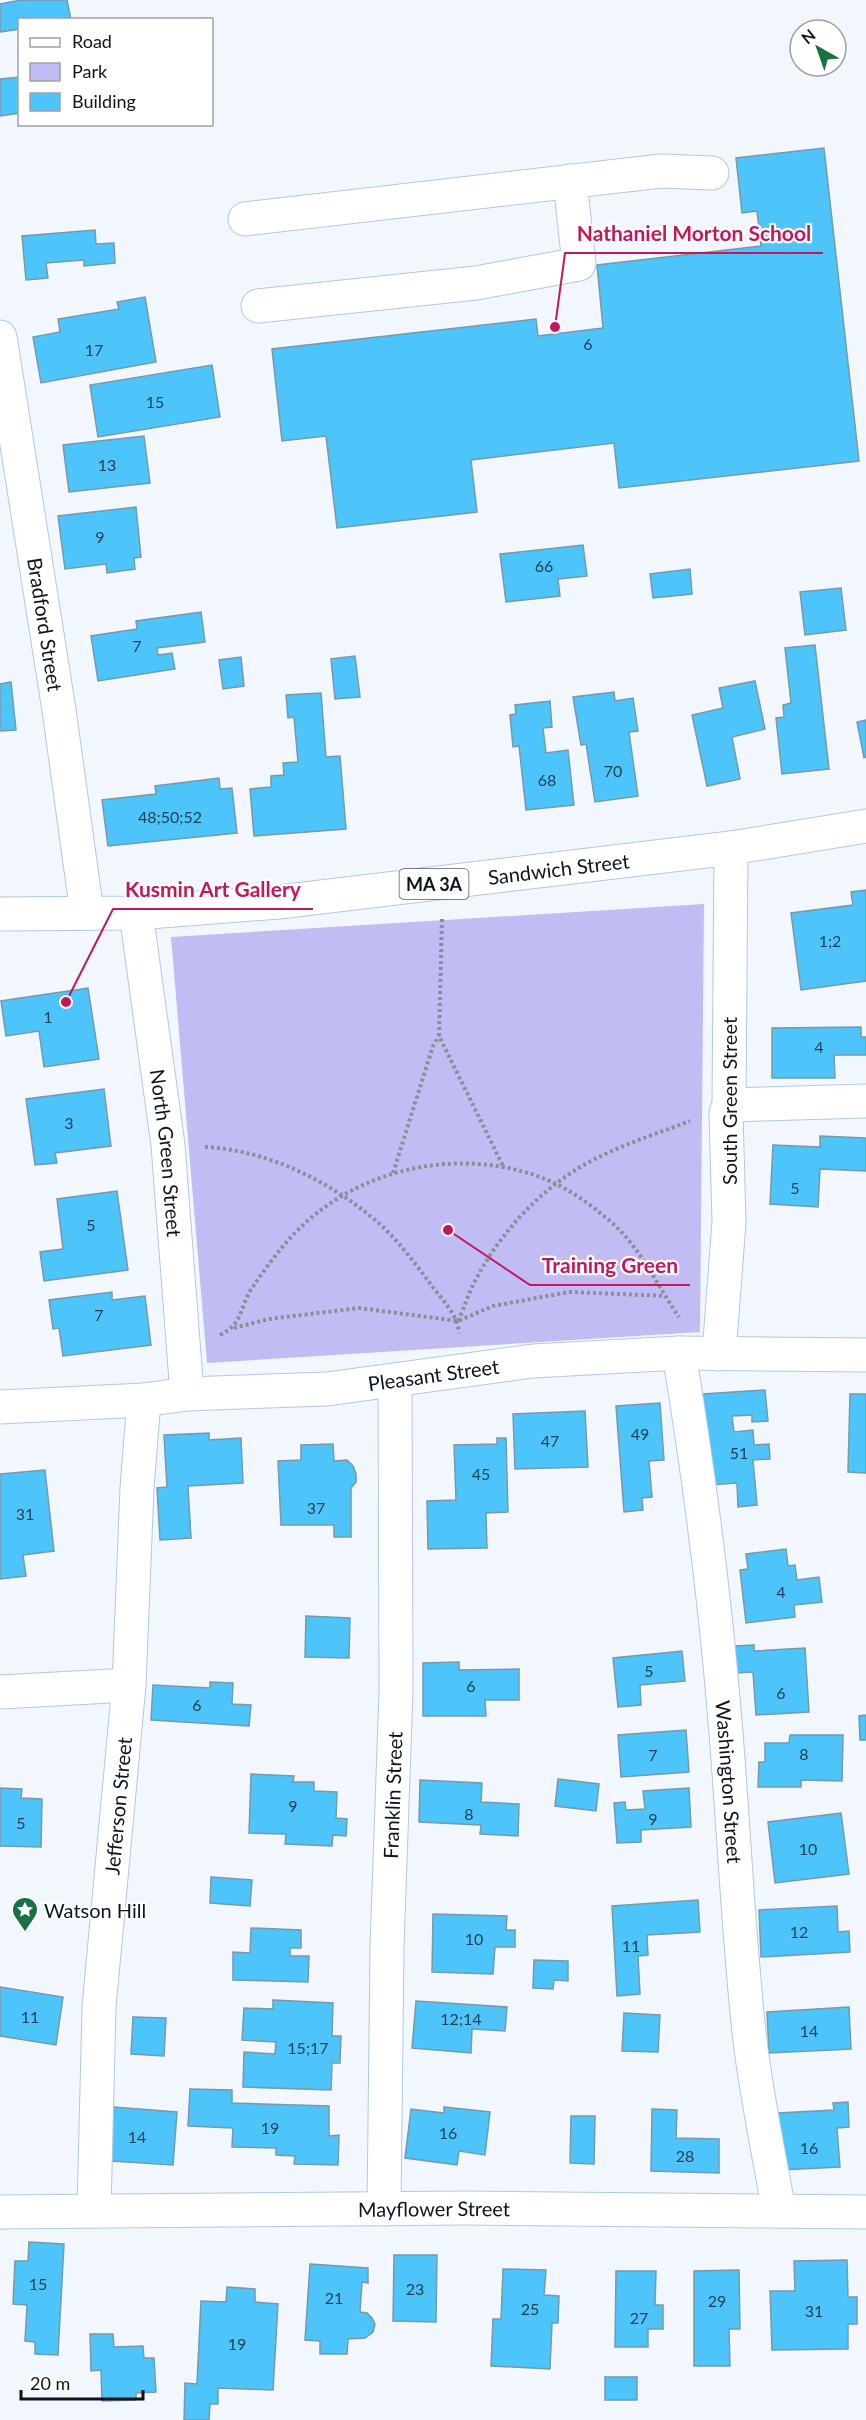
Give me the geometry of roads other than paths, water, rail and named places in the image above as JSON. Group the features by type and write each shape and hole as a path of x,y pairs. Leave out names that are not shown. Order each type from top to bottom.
{"street":[{"path":"245,219 661,171 712,173"},
{"path":"258,306 476,282 579,264 570,181"},
{"name":"Bradford Street","path":"0,337 59,710 87,913"},
{"name":"Sandwich Street","path":"0,914 135,913 325,897 731,848 866,826"},
{"name":"South Green Street","path":"719,1354 729,1222 727,1109 731,848"},
{"name":"North Green Street","path":"135,913 168,1145 187,1394"},
{"path":"727,1109 866,1101"},
{"name":"Pleasant Street","path":"0,1407 144,1400 187,1394 327,1389 533,1360 679,1353 866,1355"},
{"name":"Washington Street","path":"679,1353 699,1477 713,1599 725,1721 750,2043 779,2211"},
{"name":"Franklin Street","path":"384,2209 387,1958 396,1691 395,1381"},
{"name":"Jefferson Street","path":"94,2211 99,2007 129,1685 137,1488 144,1400"},
{"path":"0,1692 129,1685"},
{"name":"Mayflower Street","path":"0,2212 384,2209 866,2212"}],"place":[{"name":"Nathaniel Morton School","path":"555,327"},
{"name":"Kusmin Art Gallery","path":"66,1002"},
{"name":"Training Green","path":"448,1230"},
{"name":"Watson Hill","path":"25,1933"}]}
